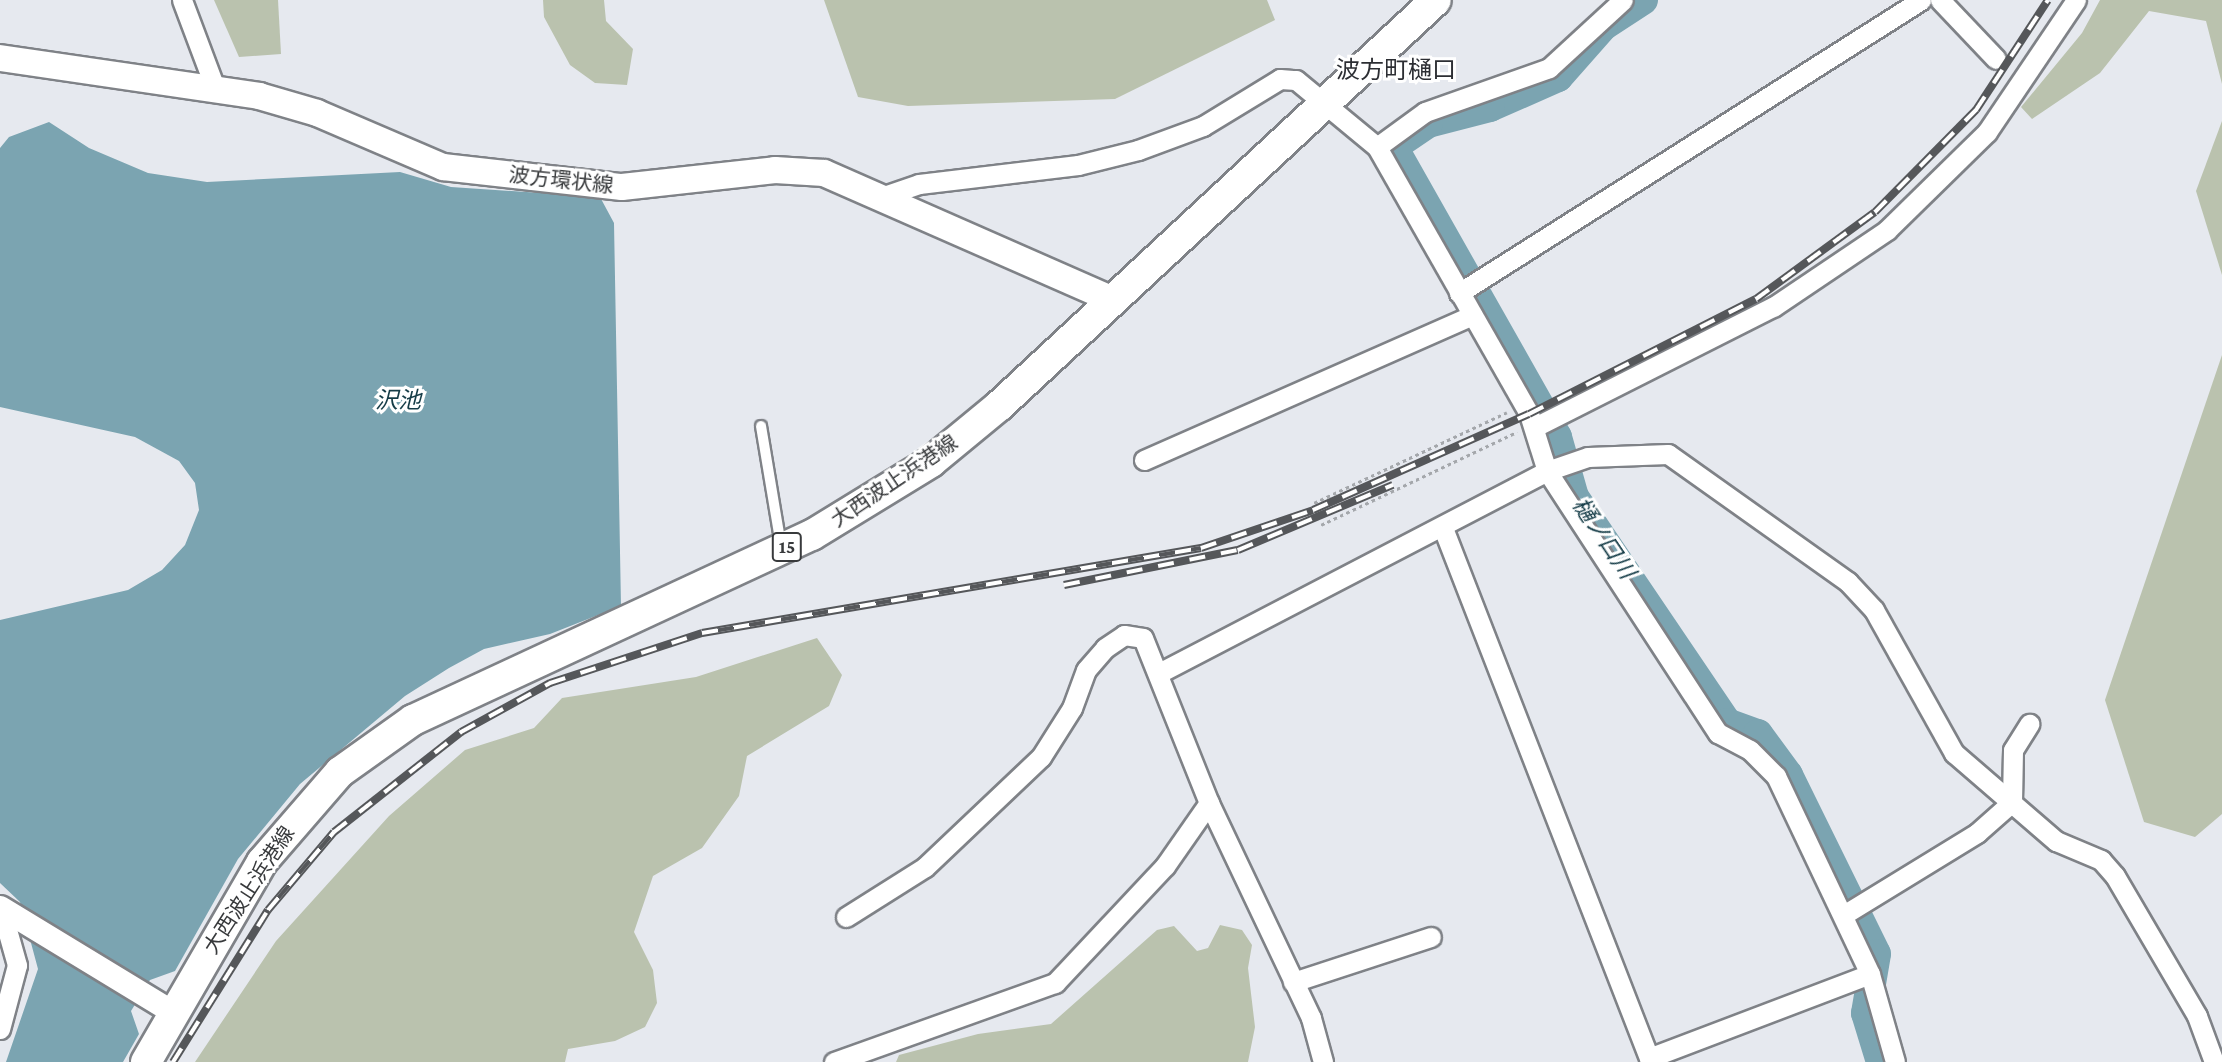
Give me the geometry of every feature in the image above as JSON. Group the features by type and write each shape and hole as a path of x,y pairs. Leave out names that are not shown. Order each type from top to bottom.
{"main road":[{"name":"大西波止浜港線","path":"146,1062 166,1007 262,862 349,765 413,720 782,550 930,461 1324,106 1436,0"},
{"name":"波方環状線","path":"0,58 215,89 317,113 443,167 622,187 775,170 824,173 884,196 1111,299"}],"street":[{"path":"182,0 215,89"},
{"path":"1377,147 1425,112 1549,68 1623,0"},
{"path":"1459,293 1922,0"},
{"path":"1940,0 1996,59"},
{"path":"1535,427 1773,307 1887,230 1987,132 2076,0"},
{"path":"884,196 919,184 1068,167 1138,150 1203,126 1280,79 1296,80 1324,106 1377,147 1523,404 1535,427 1547,471 1718,733 1750,750 1776,776 1845,914 1870,974 1895,1062"},
{"path":"1144,460 1472,315"},
{"path":"1159,673 1443,528 1547,471 1630,452 1668,454 1699,471 1848,582 1874,611 1954,753 2056,841 2101,860 2115,876 2197,1016 2214,1062"},
{"path":"1443,528 1647,1061 1870,974"},
{"path":"846,918 925,867 1041,757 1072,708 1086,670 1105,648 1125,635 1143,638 1209,803 1293,982 1323,1062"},
{"path":"1845,914 1977,833 2012,802 2012,750 2029,724"},
{"path":"834,1062 1055,983 1165,866 1209,803"},
{"path":"1,907 26,926 166,1007"},
{"path":"0,1029 17,965 1,907"},
{"path":"1293,982 1432,937"}],"lane":[{"path":"761,426 782,550"}],"path":[{"path":"1314,503 1523,404"},
{"path":"1321,525 1535,427"}],"green space":[{"path":"214,0 278,0 281,54 239,57"},
{"path":"543,0 604,0 606,21 633,49 627,85 595,83 570,65 544,17"},
{"path":"824,0 1267,0 1275,20 1115,99 908,106 858,97"},
{"path":"2100,0 2222,0 2222,84 2206,21 2149,11 2100,73 2032,119 2021,107 2082,33"},
{"path":"2222,121 2222,275 2196,191"},
{"path":"2222,355 2222,814 2195,837 2144,822 2105,700"},
{"path":"817,638 842,675 829,706 747,756 739,796 702,848 653,876 634,932 653,970 657,1003 645,1027 615,1041 568,1049 565,1062 195,1062 276,941 389,816 465,750 534,728 562,698 696,677"},
{"path":"1220,925 1242,930 1252,945 1248,968 1255,1027 1248,1062 896,1062 899,1055 978,1034 1051,1024 1157,930 1174,926 1197,951 1208,948"}],"water":[{"name":"沢池","path":"49,122 89,148 148,173 207,182 400,172 451,187 600,197 614,223 621,606 550,634 484,649 449,668 405,696 300,784 238,859 175,971 150,980 131,1011 139,1034 123,1062 6,1062 38,969 20,902 0,883 0,620 128,590 162,570 185,545 199,510 195,483 179,461 135,437 0,407 0,148 9,137"}],"waterway":[{"name":"樋ノ口川","path":"1643,0 1603,26 1558,77 1490,107 1428,123 1393,147 1557,437 1574,497 1727,723 1758,734 1788,775 1876,954 1866,1013 1881,1062"}],"railway":[{"path":"173,1062 268,910 334,832 461,732 550,683 702,633 1201,548 1313,510 1529,414 1756,299 1875,212 1976,110 2048,0"},
{"path":"1064,585 1238,550 1393,485"}],"district":[{"name":"波方町樋口","path":"1396,70"}]}
